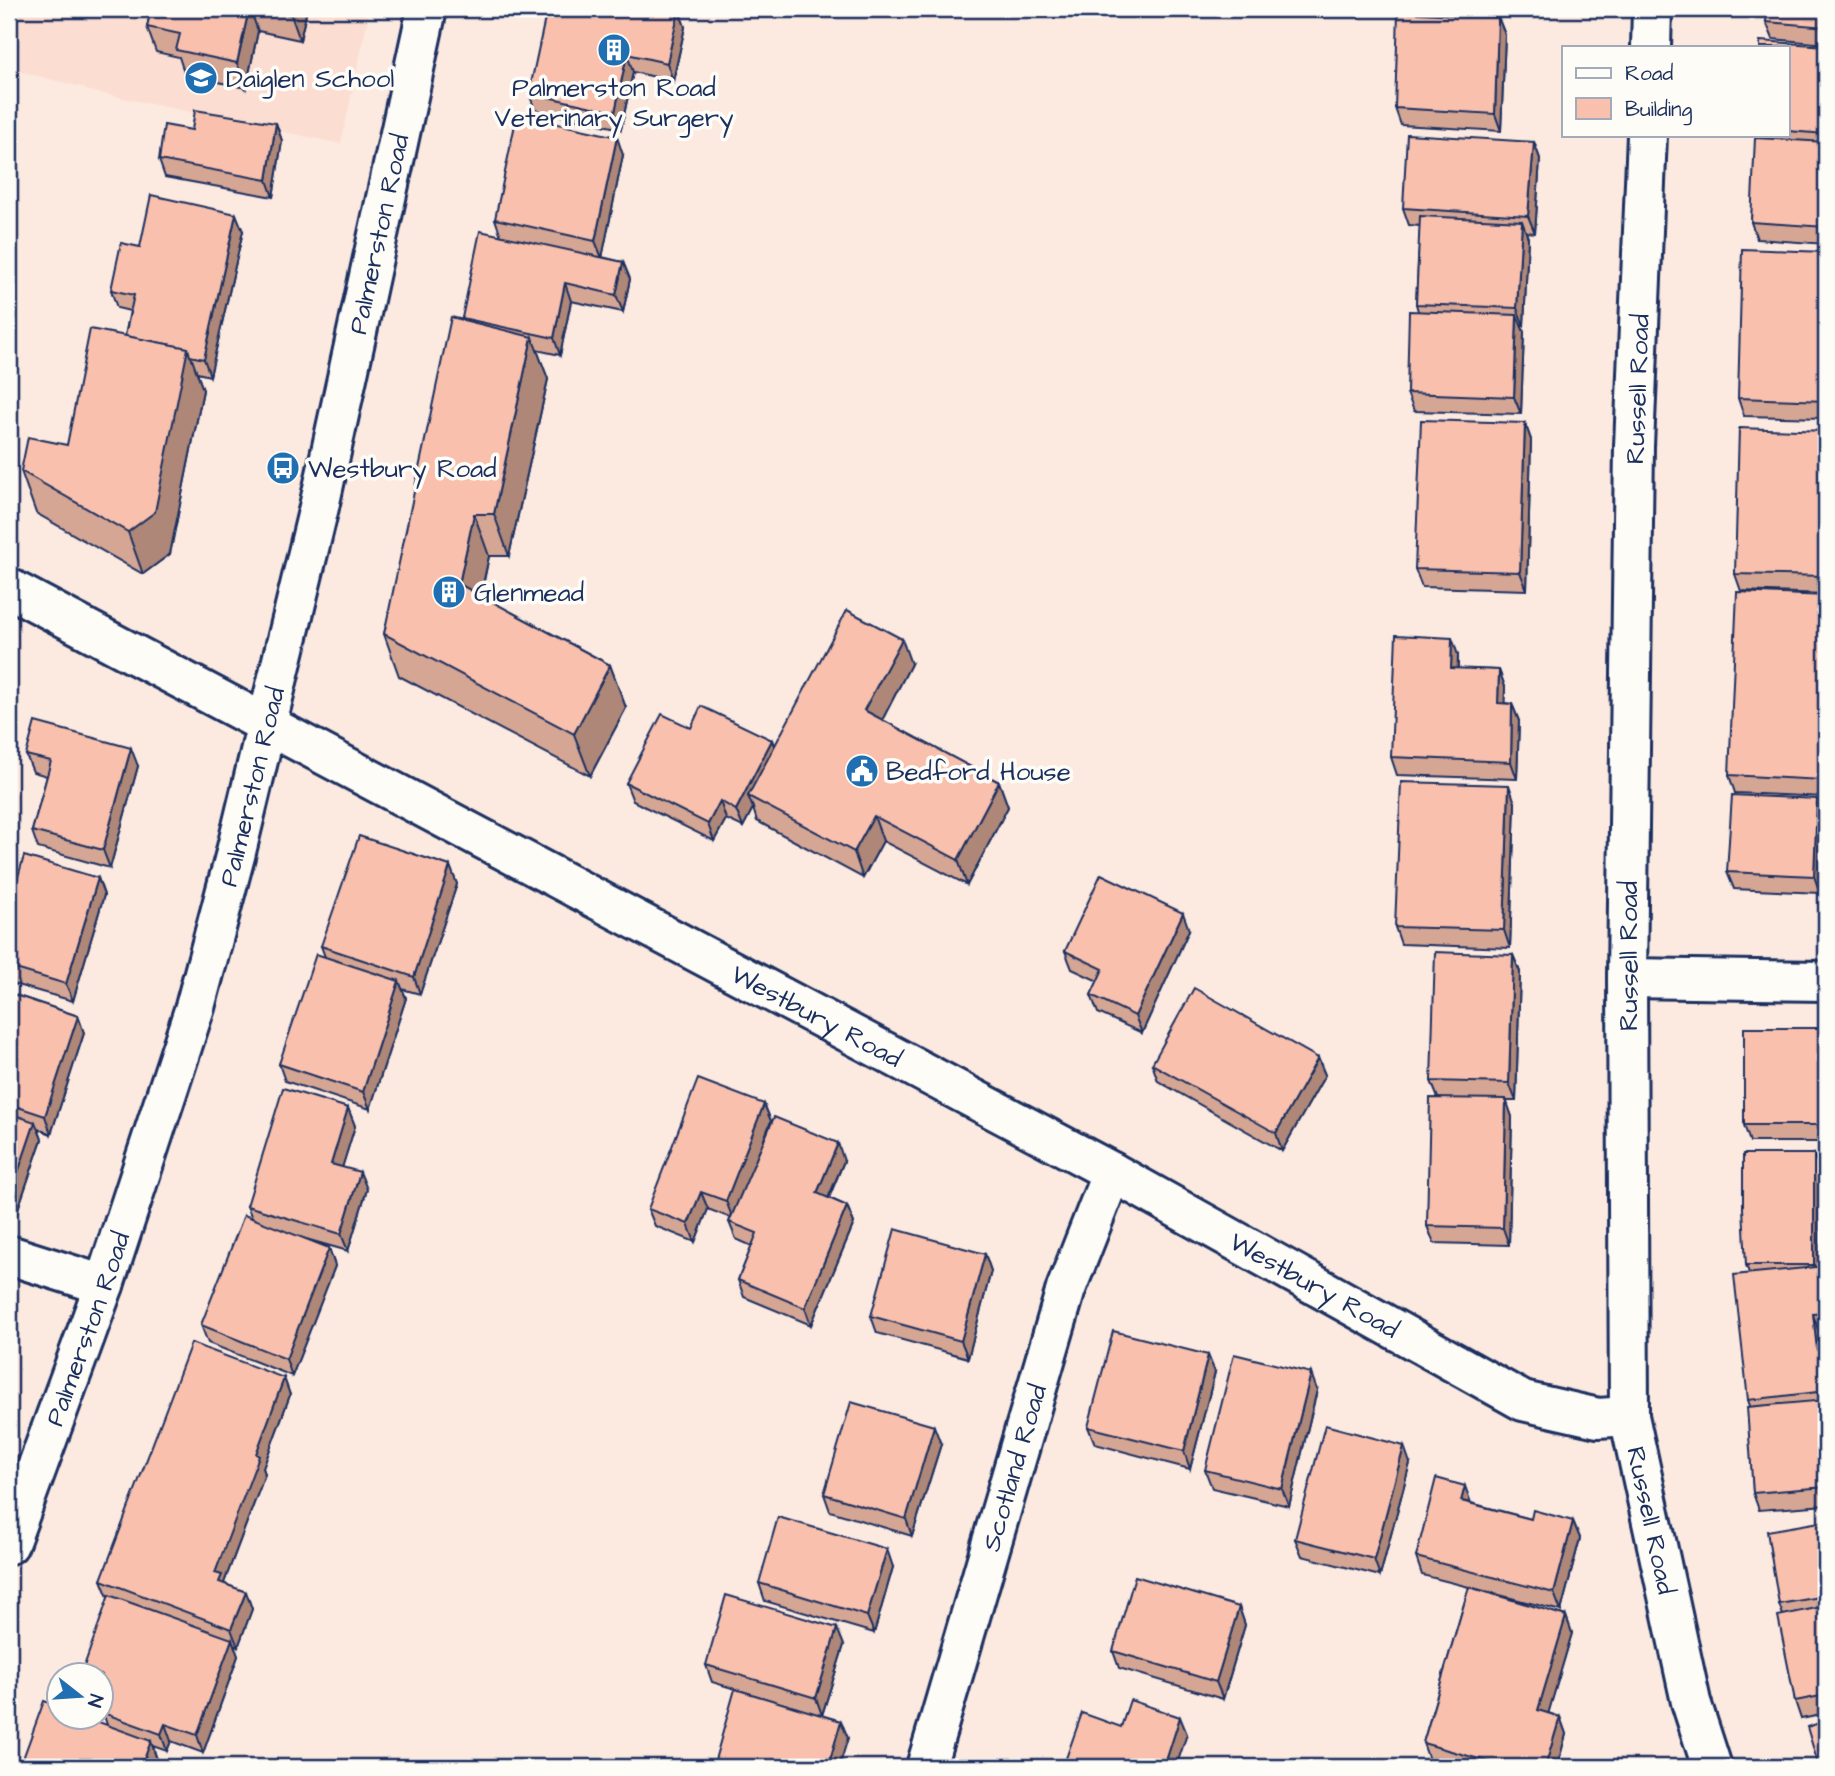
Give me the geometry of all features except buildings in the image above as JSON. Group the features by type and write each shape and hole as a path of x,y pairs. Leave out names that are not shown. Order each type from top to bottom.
{"street":[{"name":"Palmerston Road","path":"9,1544 104,1285 195,1007 235,856 319,508 427,9"},
{"path":"1651,46 1652,9"},
{"name":"Russell Road","path":"1647,136 1634,446 1627,978 1629,1416 1691,1702 1712,1767"},
{"name":"Westbury Road","path":"9,588 1112,1172 1523,1401 1598,1418 1629,1416"},
{"path":"1627,978 1826,981"},
{"name":"Scotland Road","path":"926,1767 1066,1289 1112,1172"},
{"path":"9,1255 104,1285"}],"shaded area":[{"name":"Daiglen School","path":"9,9 370,9 341,144 85,90 9,69"}],"place":[{"name":"Palmerston Road Veterinary Surgery","path":"614,50"},
{"name":"Daiglen School","path":"201,78"},
{"name":"Westbury Road","path":"283,468"},
{"name":"Glenmead","path":"449,592"},
{"name":"Bedford House","path":"862,771"}]}
